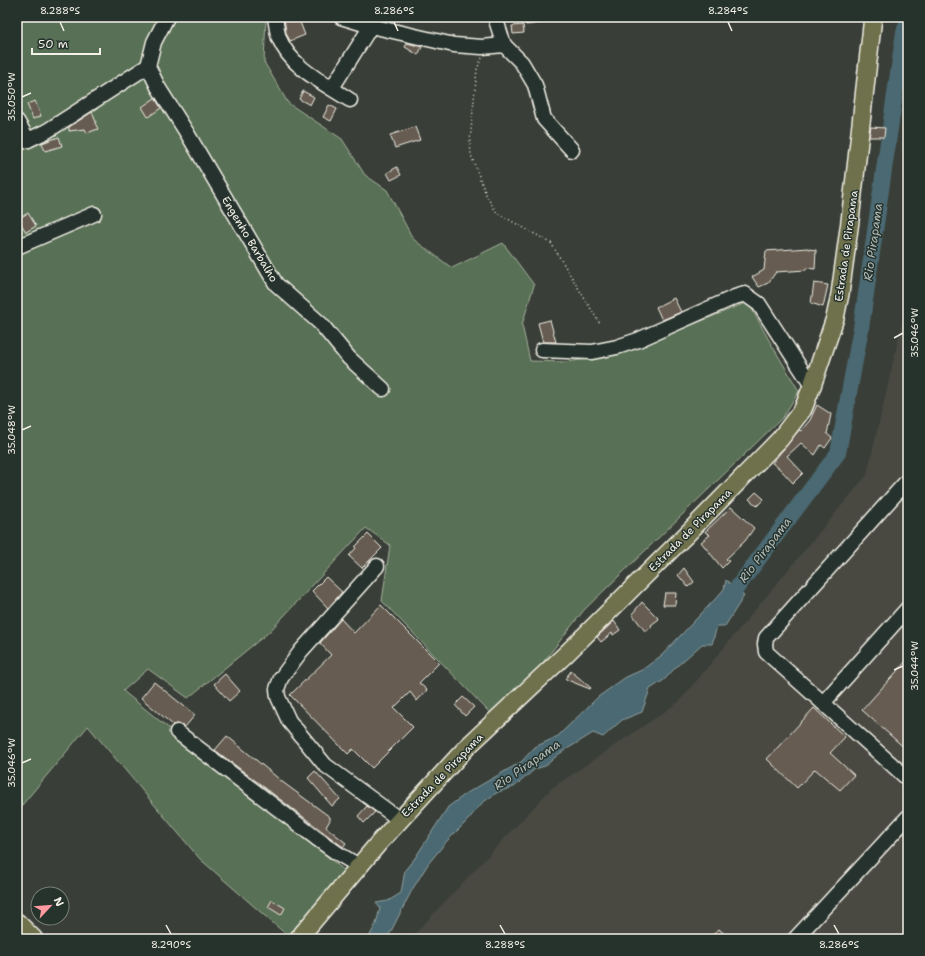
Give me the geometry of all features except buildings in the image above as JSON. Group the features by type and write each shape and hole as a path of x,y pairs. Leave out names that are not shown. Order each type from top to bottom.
{"main road":[{"name":"Estrada de Pirapama","path":"298,939 359,866 467,747 566,654 780,440 803,409 835,318 840,294 850,221 873,17"},
{"path":"17,922 34,939"}],"street":[{"path":"17,122 23,142 47,131 148,66 154,42 167,17"},
{"path":"275,17 279,38 288,54 298,65 350,100"},
{"path":"341,17 371,26 454,45 487,47 504,45"},
{"path":"495,17 504,45 522,63 535,85 544,119 572,150"},
{"path":"332,88 371,26"},
{"name":"Engenho Barbalho","path":"148,66 158,87 187,133 276,284 321,324 349,358 383,389"},
{"path":"17,247 94,214"},
{"path":"542,350 592,352 617,347 638,340 735,297 746,294 759,304 812,386"},
{"path":"908,480 766,638 765,644 766,652 908,779"},
{"path":"377,566 301,651 281,678 277,689 278,697 289,721 325,765 400,820"},
{"path":"823,703 908,608"},
{"path":"177,732 316,838 359,866"},
{"path":"795,939 908,816"}],"path":[{"path":"487,47 477,69 470,141 471,155 487,197 497,213 551,243 600,324"}],"shaded area":[{"path":"908,298 908,939 410,939 552,788 679,702 867,475"}],"green space":[{"path":"17,17 266,17 264,62 288,103 342,139 365,175 387,190 413,239 452,268 503,243 534,285 522,325 530,361 565,362 605,357 667,335 748,302 799,391 783,417 584,610 534,674 490,713 382,601 390,545 366,528 269,632 188,698 148,669 123,691 345,871 289,937 200,859 88,726 17,811"}],"water":[{"path":"726,580 744,596 725,626 717,626 712,644 702,644 664,680 650,689 642,712 622,720 603,737 593,733 559,754 545,766 535,769 514,787 498,792 482,803 428,864 412,890 387,939 368,939 376,924 380,908 376,903 388,901 401,893 405,870 415,858 448,807 467,793 521,762 535,747 558,736 598,697 626,677 642,670 662,655 724,589"}],"waterway":[{"name":"Rio Pirapama","path":"724,605 838,453 861,328 904,32 908,21"}]}
